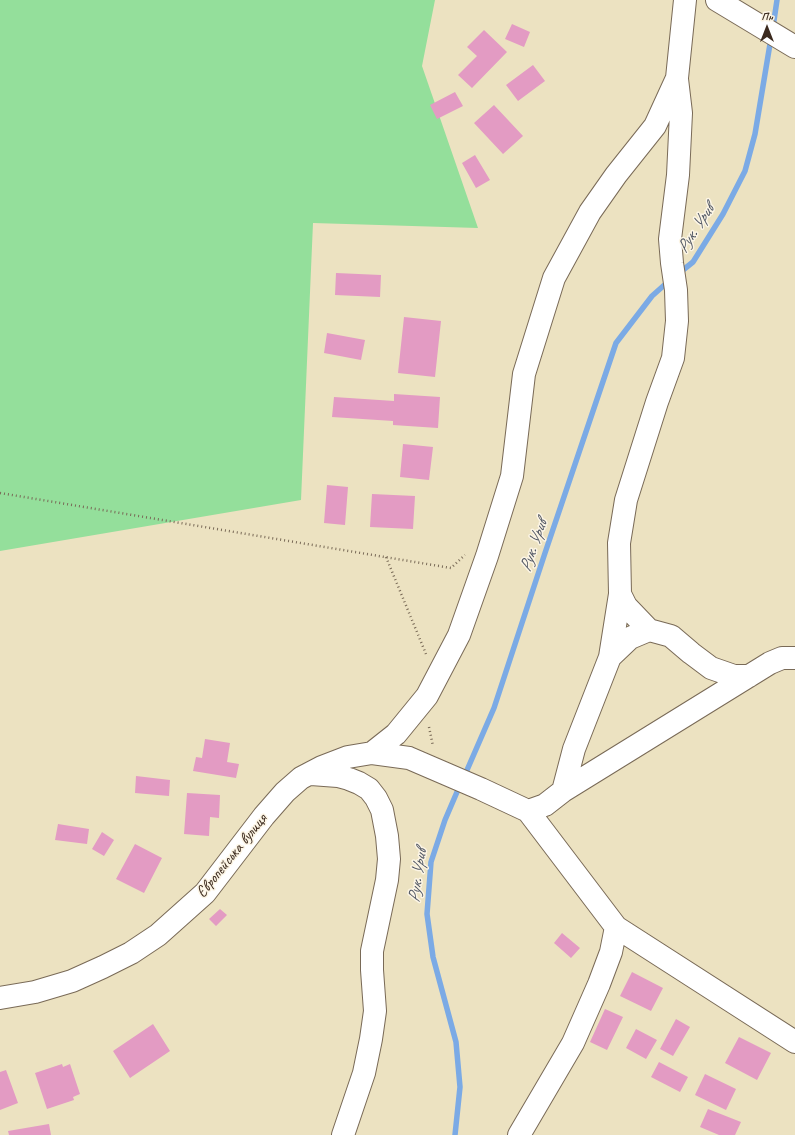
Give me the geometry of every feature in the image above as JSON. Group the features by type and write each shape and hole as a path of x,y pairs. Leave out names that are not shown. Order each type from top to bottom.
{"street":[{"path":"563,791 574,749 610,657 620,594 619,543 626,500 657,402 673,358 677,321 676,290 670,239 678,175 681,113 677,78 685,0"},
{"path":"717,0 792,46"},
{"path":"372,753 396,734 427,696 459,635 487,556 512,476 524,374 554,278 590,212 616,175 655,126 677,78"},
{"path":"620,594 626,606 649,630 671,636 711,668 734,676 749,676"},
{"path":"610,657 630,638 649,630"},
{"path":"528,811 545,805 563,791 770,663 782,658 795,658"},
{"path":"372,753 409,758 528,811 616,927 795,1042"},
{"name":"Європейська вулиця","path":"0,998 35,992 72,981 131,953 158,935 205,893 264,816 285,792 308,774 322,767 348,757 372,753"},
{"path":"308,774 338,776 359,783 369,789 376,798 382,810 387,836 389,859 387,880 372,951 375,1011 371,1039 364,1073 343,1135"},
{"path":"519,1135 573,1043 612,952 616,927"}],"path":[{"path":"0,493 451,568 468,552"}],"green space":[{"path":"0,0 435,0 422,66 478,228 313,223 301,500 0,551"}],"building":[{"path":"512,24 530,32 524,47 505,39"},
{"path":"484,30 507,52 472,88 458,75 477,56 467,47"},
{"path":"533,65 545,81 518,101 506,85"},
{"path":"455,92 463,106 437,119 430,105"},
{"path":"494,105 523,136 503,154 474,123"},
{"path":"475,155 490,180 476,188 462,163"},
{"path":"336,273 381,275 380,297 335,295"},
{"path":"404,317 441,321 435,377 398,373"},
{"path":"327,333 365,340 361,360 324,353"},
{"path":"394,394 440,397 438,428 393,425 393,421 332,417 334,397 394,401"},
{"path":"403,444 433,447 429,480 400,477"},
{"path":"327,485 348,487 345,525 324,523"},
{"path":"372,494 415,496 413,529 370,527"},
{"path":"205,739 230,743 227,762 239,764 236,778 193,771 196,757 202,758"},
{"path":"136,776 170,780 169,796 135,793"},
{"path":"187,793 220,795 219,818 210,817 209,836 184,834"},
{"path":"58,824 89,829 87,844 55,840"},
{"path":"102,832 114,840 104,856 92,849"},
{"path":"135,844 162,858 144,893 116,879"},
{"path":"220,909 227,915 216,926 209,919"},
{"path":"562,933 580,948 571,958 554,943"},
{"path":"632,972 663,988 651,1011 620,996"},
{"path":"605,1009 623,1017 607,1050 590,1042"},
{"path":"676,1019 690,1027 673,1056 660,1049"},
{"path":"153,1024 170,1051 130,1078 113,1051"},
{"path":"636,1029 657,1040 646,1059 626,1048"},
{"path":"739,1037 771,1053 757,1080 725,1063"},
{"path":"659,1062 688,1077 680,1092 651,1077"},
{"path":"62,1064 63,1067 70,1064 80,1094 73,1097 74,1100 47,1109 35,1073"},
{"path":"6,1070 18,1103 0,1110 0,1072"},
{"path":"705,1074 736,1089 726,1110 695,1095"},
{"path":"708,1109 741,1122 735,1135 719,1135 700,1127"},
{"path":"49,1124 51,1135 9,1135 8,1131"}],"waterway":[{"name":"Рук. Урив","path":"773,27 777,0"},
{"name":"Рук. Урив","path":"678,274 693,262 723,214 745,171 755,134 771,38"},
{"name":"Рук. Урив","path":"464,777 494,708 616,343 652,296 670,280"},
{"name":"Рук. Урив","path":"455,1135 460,1087 456,1042 433,957 427,914 431,862 445,820 460,785"}]}
